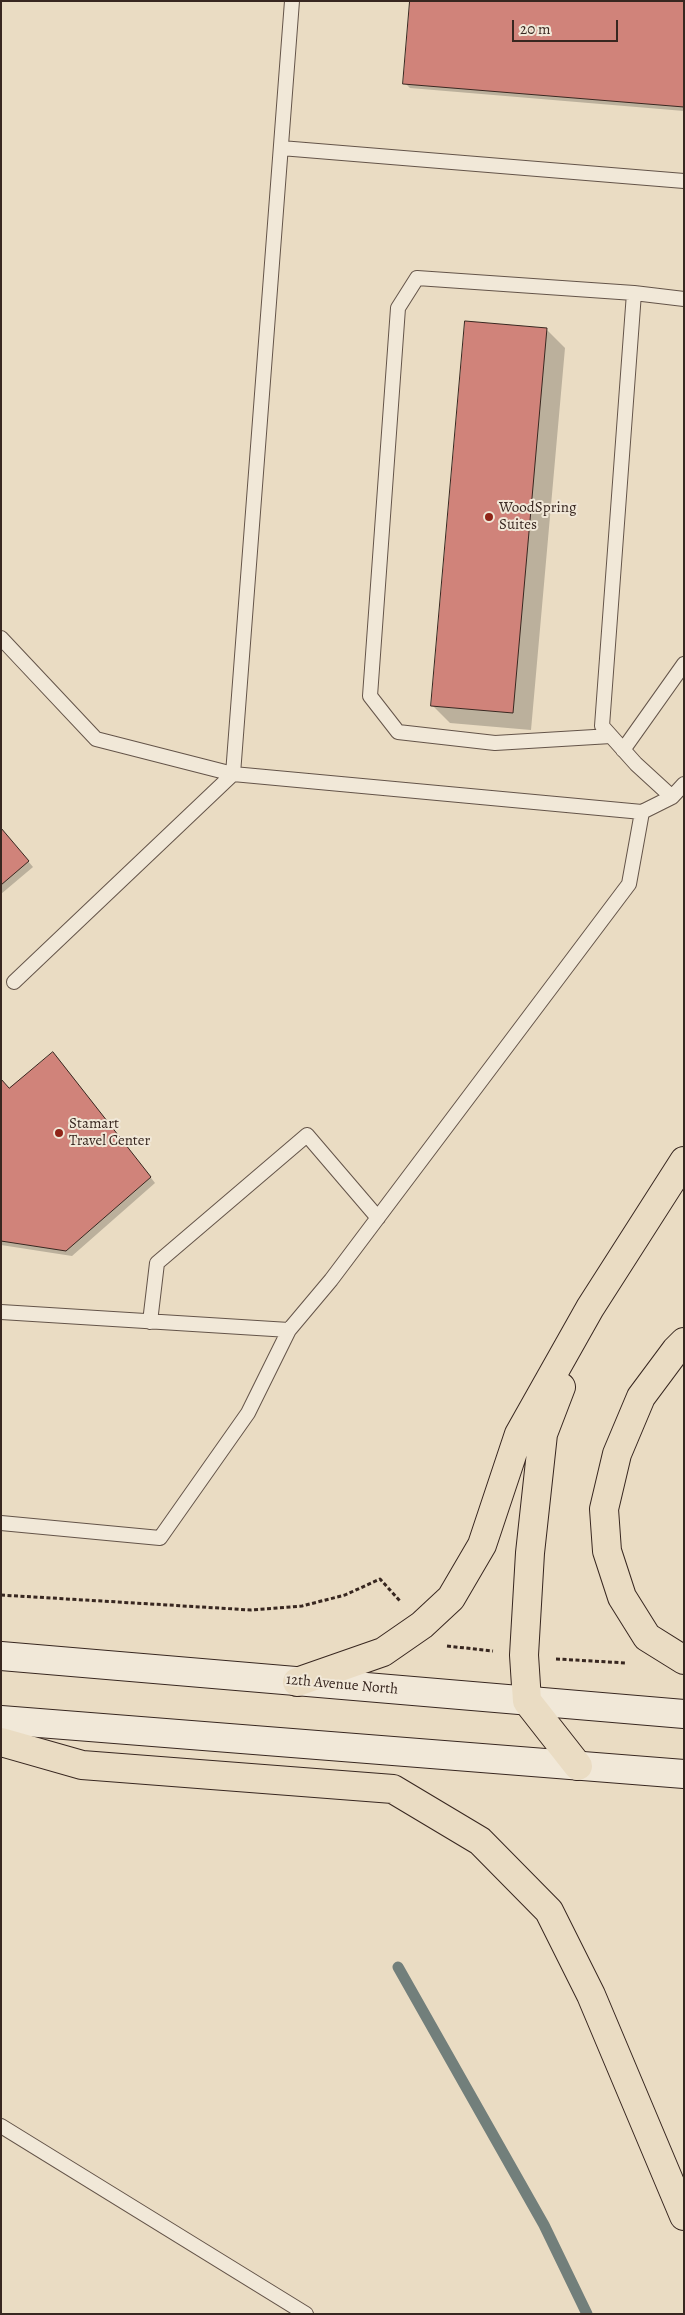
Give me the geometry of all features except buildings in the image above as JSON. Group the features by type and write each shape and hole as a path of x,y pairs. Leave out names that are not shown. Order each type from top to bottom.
{"highway":[{"path":"297,1682 383,1652 422,1625 451,1598 482,1545 519,1434 590,1308 684,1161"},
{"path":"578,1766 527,1701 524,1654 530,1553 543,1434 590,1308"},
{"path":"684,1342 641,1397 617,1454 604,1509 607,1551 622,1597 647,1637 684,1660"},
{"path":"1,1742 82,1764 393,1789 480,1840 549,1911 591,1994 684,2216"}],"main road":[{"name":"12th Avenue North","path":"1,1656 684,1714"},
{"path":"1,1720 684,1774"}],"lane":[{"path":"14,982 232,774 292,1"},
{"path":"281,148 684,181"},
{"path":"611,736 495,742 398,732 370,696 398,308 417,278 634,293 684,299"},
{"path":"634,293 602,726 623,750 672,796"},
{"path":"1,638 96,739 232,774 642,812 672,796 684,784"},
{"path":"623,750 684,664"},
{"path":"1,1523 160,1538 248,1413 289,1330 378,1218 629,884 642,812"},
{"path":"150,1322 157,1263 307,1135 378,1218"},
{"path":"1,1312 289,1330"},
{"path":"1,2126 306,2314"}],"path":[{"path":"1,1595 251,1610 302,1606 346,1594 380,1578 441,1645 626,1664 647,1637"}],"waterway":[{"path":"398,1967 544,2225 587,2314"}],"place":[{"name":"WoodSpring Suites","path":"489,517"},
{"name":"Stamart Travel Center","path":"59,1133"}]}
